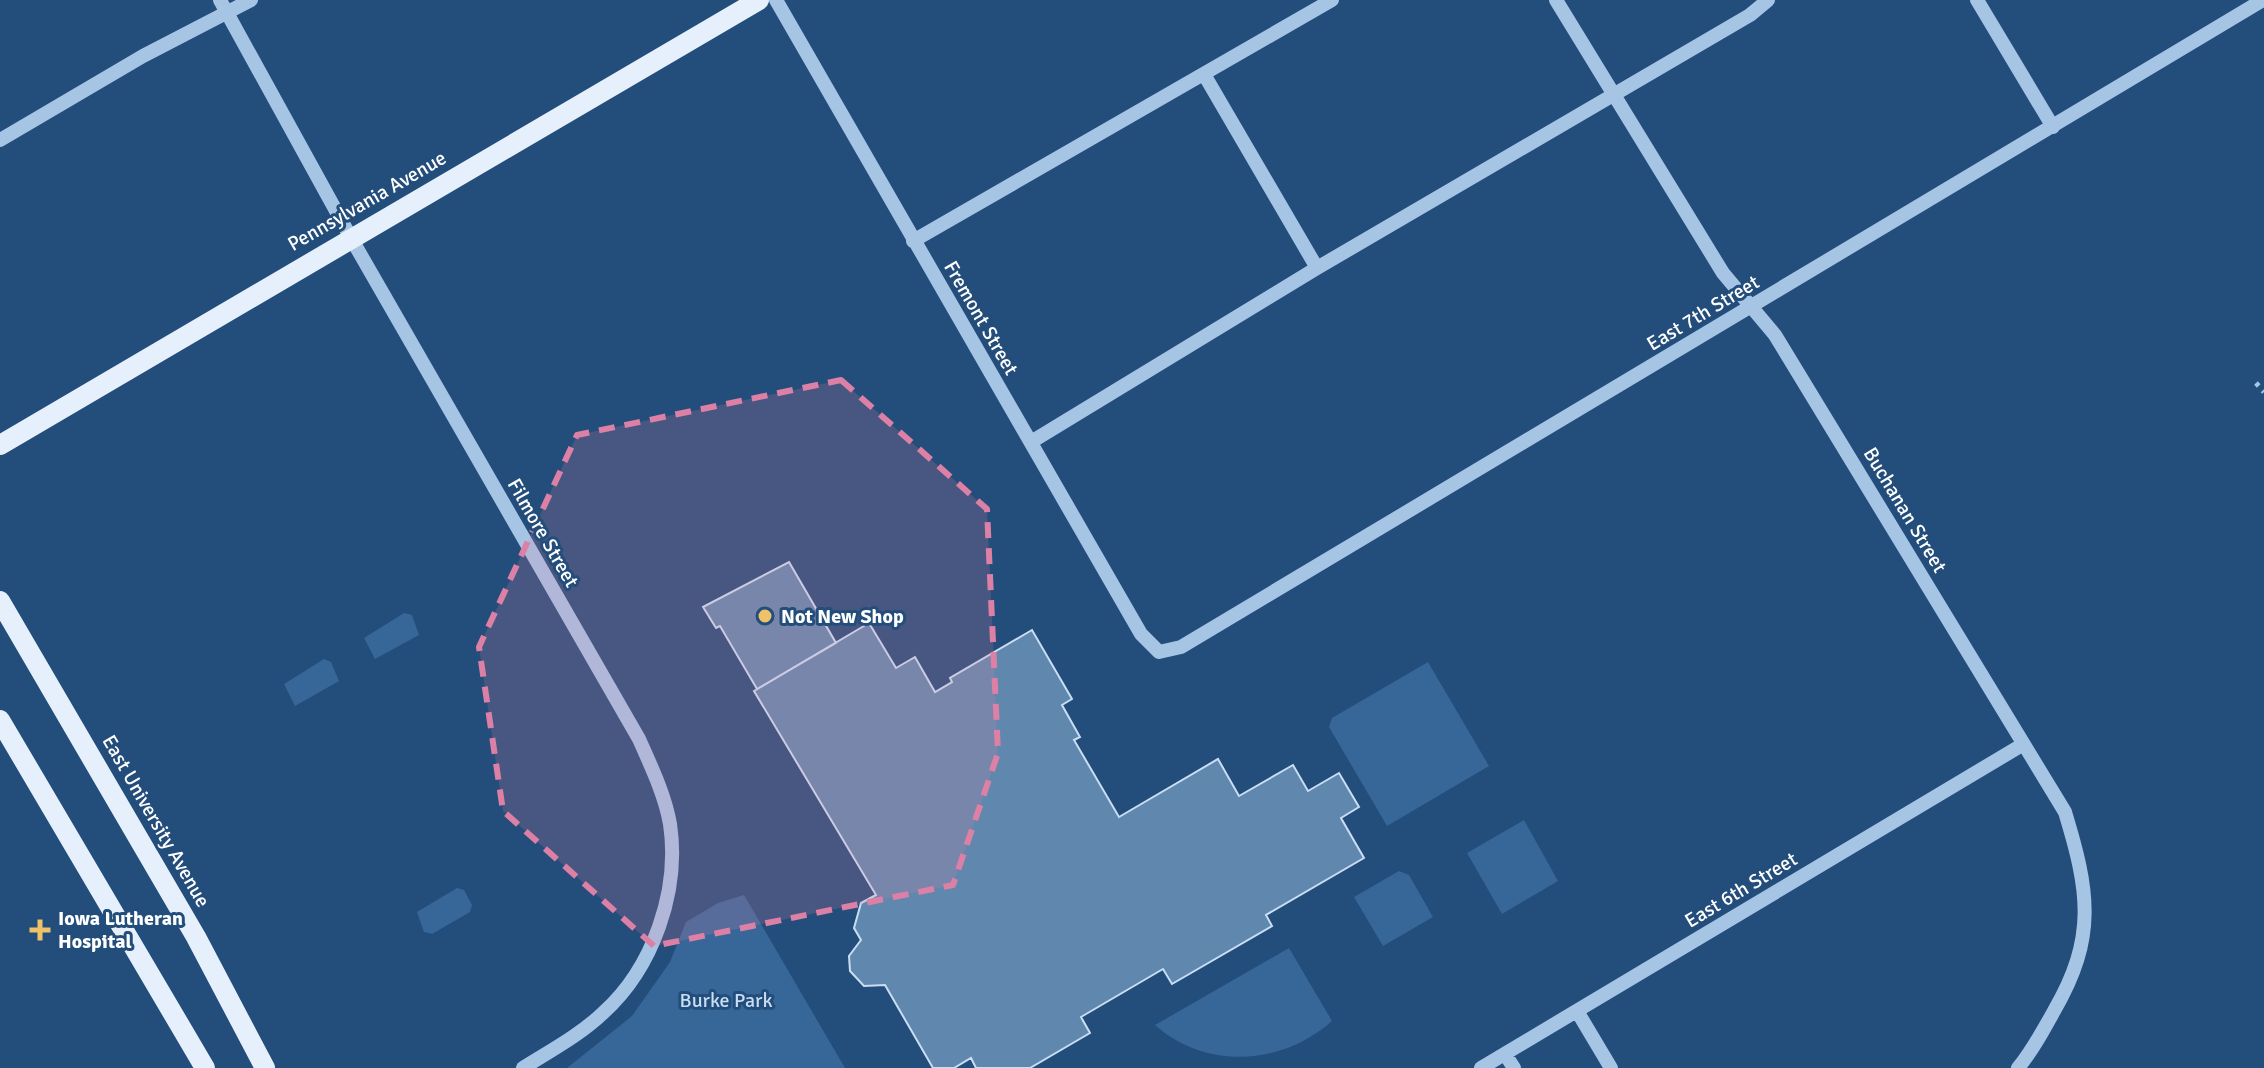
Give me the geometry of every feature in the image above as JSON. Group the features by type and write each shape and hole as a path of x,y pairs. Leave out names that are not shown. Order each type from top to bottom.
{"main road":[{"name":"Pennsylvania Avenue","path":"0,445 759,0"},
{"name":"East University Avenue","path":"0,601 158,871 265,1068"},
{"path":"0,720 205,1068"}],"street":[{"path":"0,140 224,6 251,0"},
{"name":"Fremont Street","path":"776,0 1141,634 1159,652"},
{"path":"913,241 1205,76 1332,0"},
{"name":"Buchanan Street","path":"1556,0 1723,273 1775,335 2065,812 2085,879 2087,909 2083,945 2073,978 2018,1068"},
{"path":"1031,442 1317,268 1750,15 1768,0"},
{"path":"1977,0 2053,127"},
{"name":"East 7th Street","path":"1159,652 1181,647 2263,0"},
{"name":"Filmore Street","path":"224,6 351,238 639,739 670,823 673,861 668,900 644,960 605,1012 523,1068"},
{"path":"1205,76 1317,268"},
{"name":"East 6th Street","path":"1481,1068 2022,745"},
{"path":"1577,1011 1611,1068"},
{"path":"1505,1054 1514,1068"}],"path":[{"path":"2256,383 2264,392"}],"highlighted area":[{"path":"841,380 987,509 998,753 953,885 654,946 503,811 479,647 577,435"}],"green space":[{"path":"404,613 412,615 419,635 375,659 364,638"},
{"path":"324,659 331,662 339,681 295,706 284,684"},
{"path":"1428,662 1489,766 1387,826 1329,727 1332,718"},
{"path":"1524,820 1558,881 1502,914 1467,853"},
{"path":"1399,871 1409,875 1433,917 1383,946 1354,897"},
{"path":"457,888 464,890 472,905 470,912 432,934 424,932 417,912"},
{"name":"Burke Park","path":"744,895 845,1068 567,1068 632,1016 670,962 686,922 718,903"},
{"path":"1289,948 1332,1021 1311,1036 1289,1048 1242,1057 1195,1049 1155,1025"}],"building":[{"name":"Not New Shop","path":"789,562 836,643 757,689 720,626 716,628 703,607"},
{"path":"869,623 896,668 915,657 935,692 952,682 950,678 1032,630 1072,699 1062,705 1080,737 1074,740 1119,817 1218,759 1239,796 1293,765 1308,791 1339,773 1359,807 1341,818 1364,858 1266,915 1272,926 1172,984 1163,969 1081,1017 1090,1033 1030,1068 976,1068 971,1058 954,1068 933,1068 885,985 864,986 850,971 849,956 861,940 854,928 861,903 876,895 754,691"}],"place":[{"name":"Not New Shop","path":"765,616"},
{"name":"Iowa Lutheran Hospital","path":"40,930"}]}
